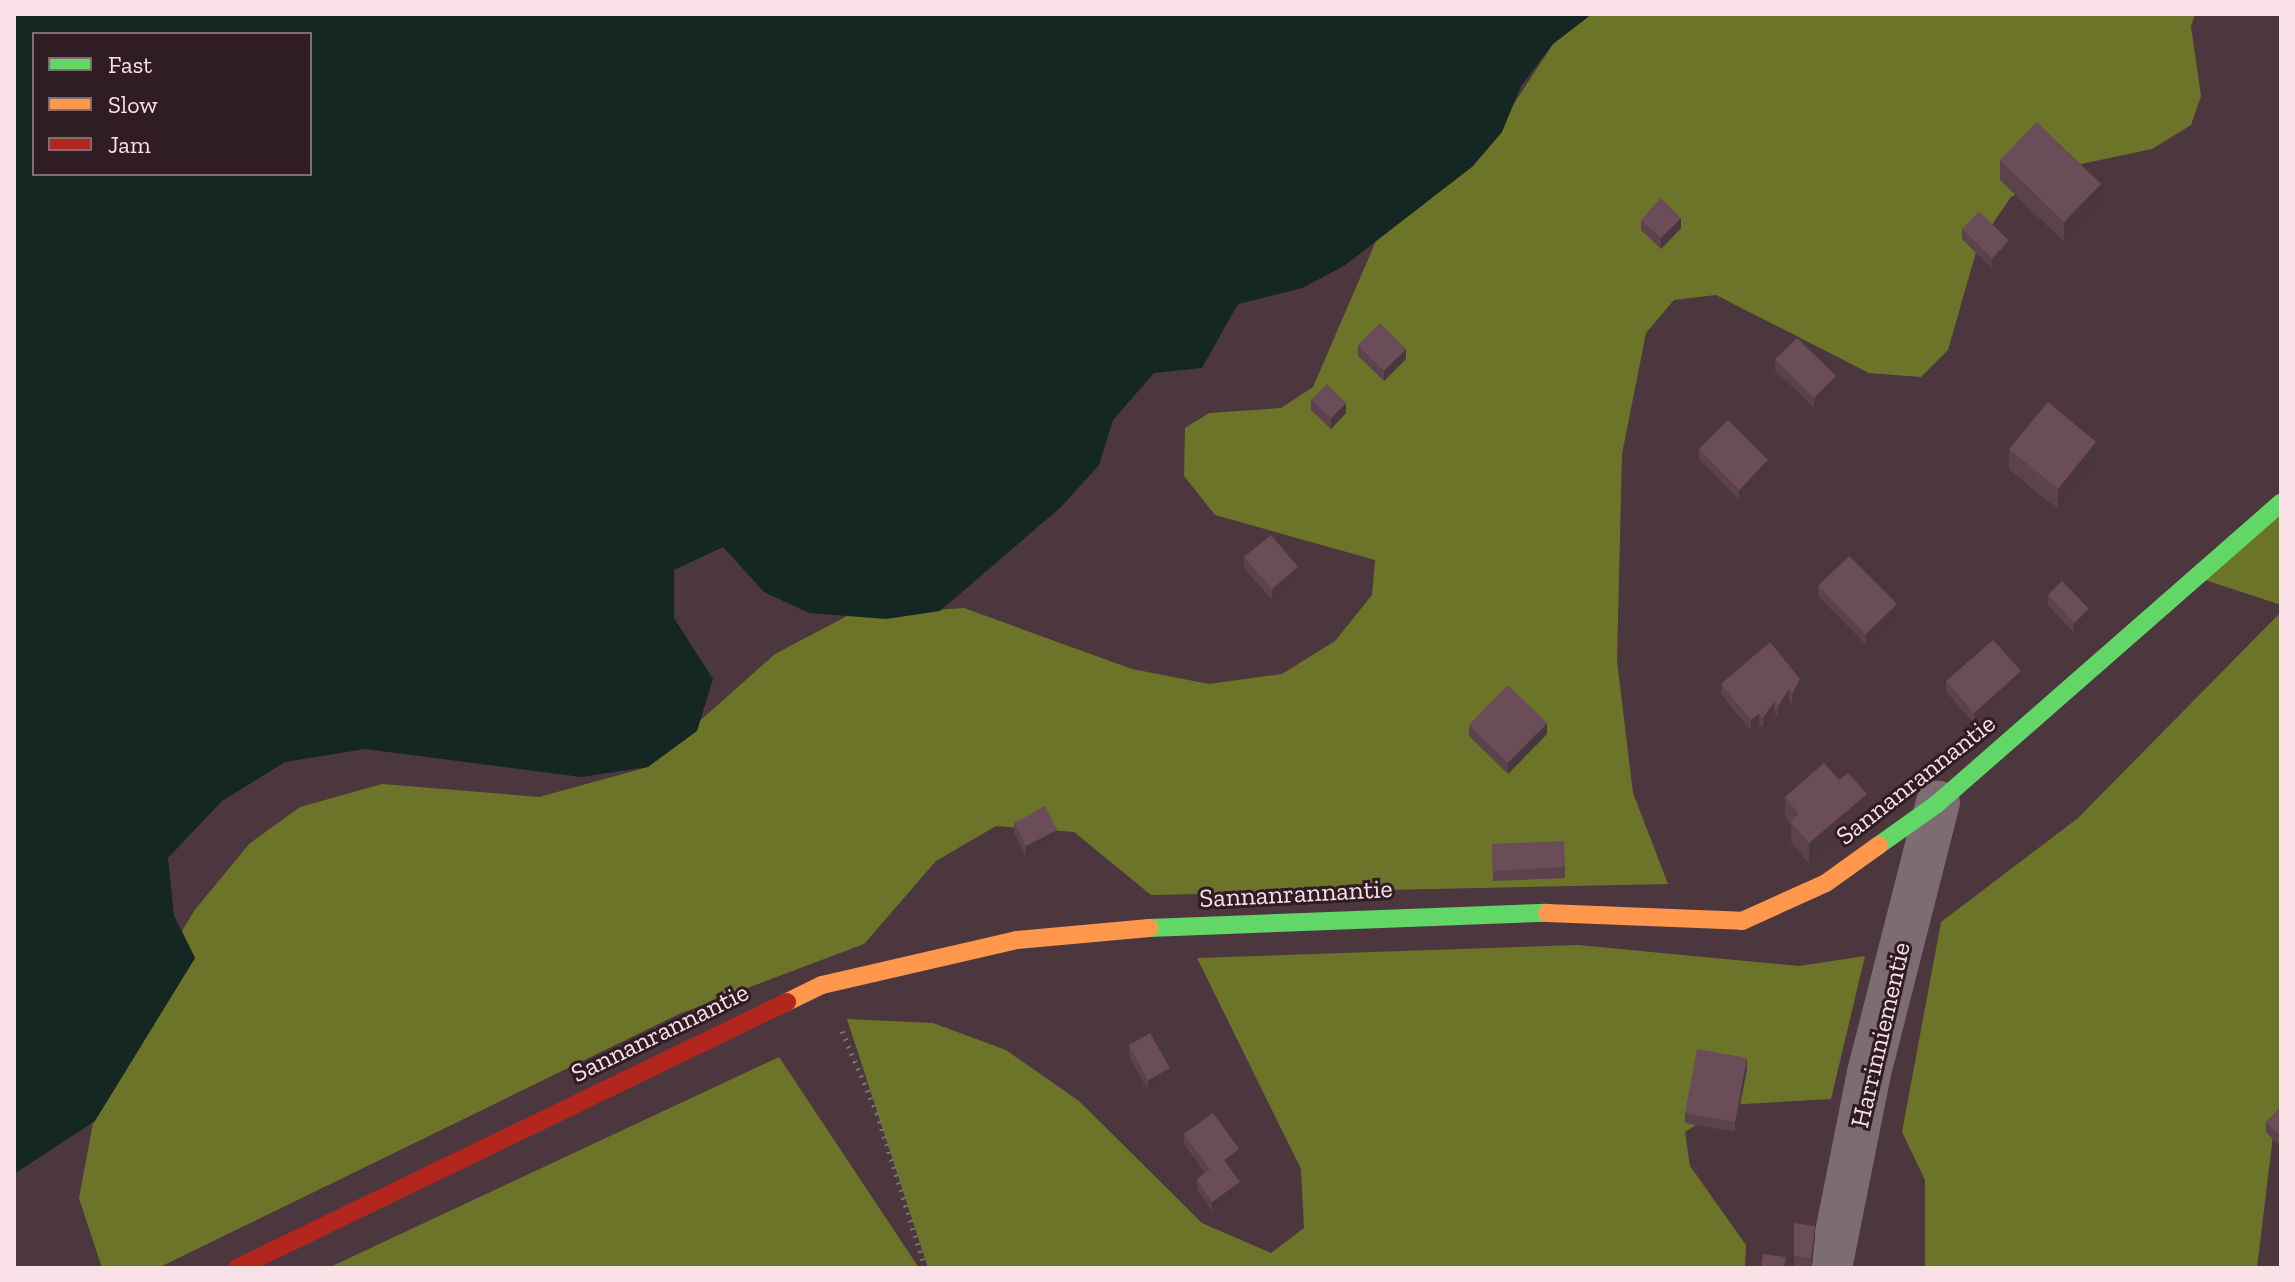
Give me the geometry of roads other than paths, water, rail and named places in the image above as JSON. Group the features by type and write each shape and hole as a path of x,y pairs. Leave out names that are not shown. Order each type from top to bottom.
{"street":[{"name":"Sannanrannantie","path":"237,1268 822,985 1017,940 1157,927 1578,913 1742,921 1826,883 1938,803 2281,503"},
{"name":"Harrinniementie","path":"1830,1268 1869,1073 1938,803"}]}
